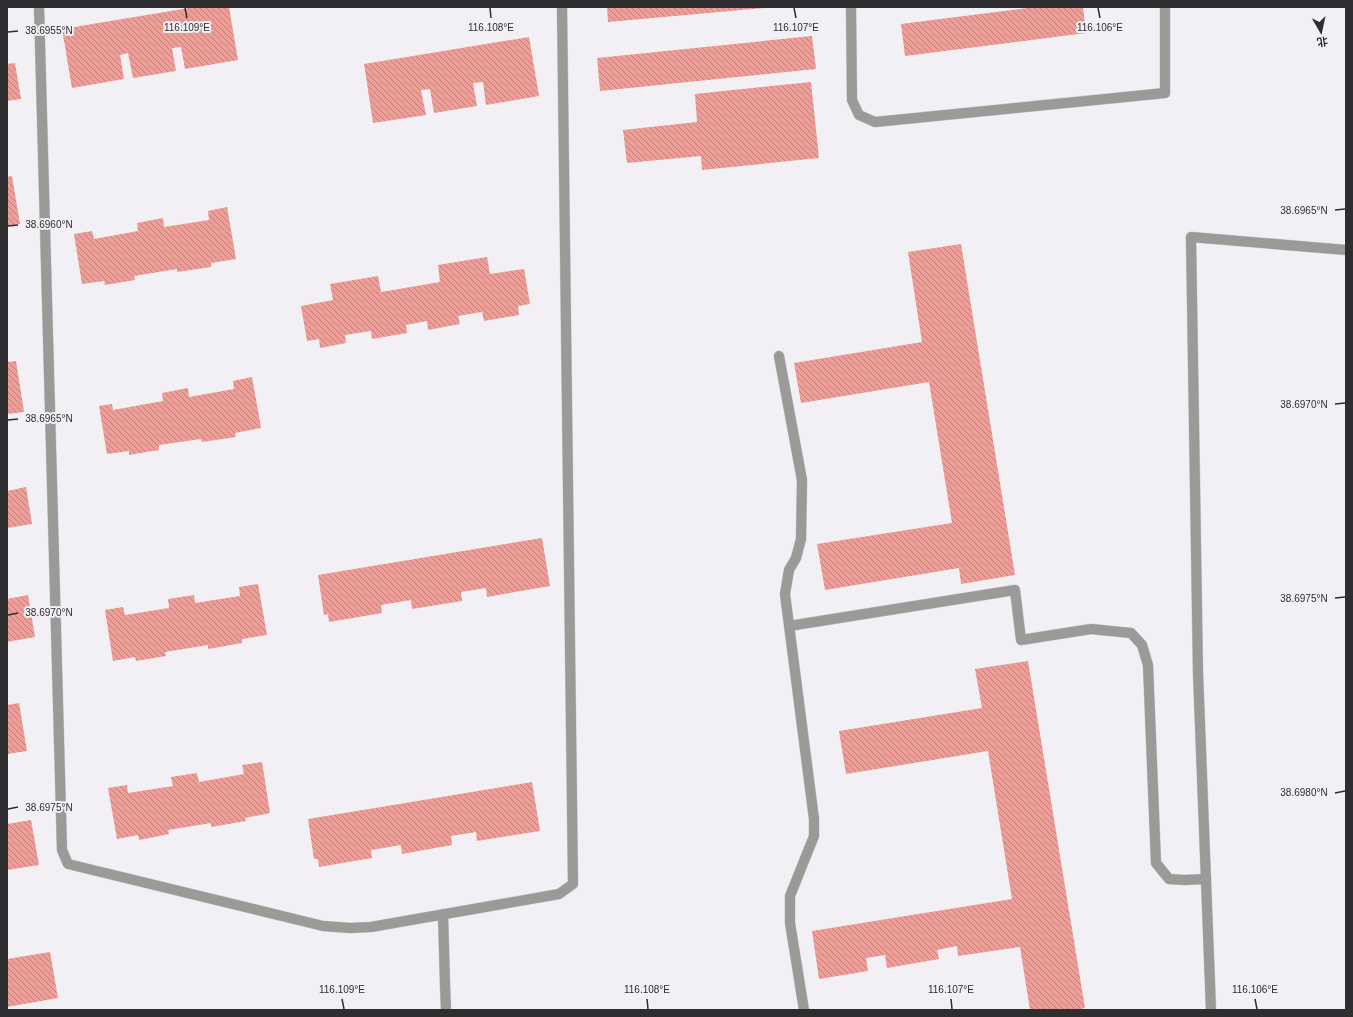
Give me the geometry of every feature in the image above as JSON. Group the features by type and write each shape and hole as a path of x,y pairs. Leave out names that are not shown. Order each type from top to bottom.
{"street":[{"path":"40,7 62,850 68,864 323,926 350,928 371,927 559,894 573,884 562,7"},
{"path":"851,7 852,100 859,115 875,122 1165,93 1165,7"},
{"path":"1211,1010 1198,673 1191,237 1346,250"},
{"path":"779,356 802,480 801,539 796,558 789,570 785,594 814,819 814,836 790,896 790,924 804,1010"},
{"path":"789,626 1015,590 1021,640 1091,629 1131,633 1142,645 1148,665 1156,863 1170,879 1206,879"},
{"path":"443,914 446,1010"}],"building":[{"path":"195,7 229,7 238,60 185,69 181,47 172,48 176,71 133,78 128,53 120,55 124,79 72,88 62,29"},
{"path":"607,7 765,7 765,8 608,22"},
{"path":"1036,7 1083,7 1086,33 905,56 901,24"},
{"path":"812,36 816,69 600,91 597,58"},
{"path":"529,37 539,96 486,105 483,82 473,83 477,106 434,113 430,89 421,90 426,115 373,123 364,64"},
{"path":"15,63 21,99 7,101 7,64"},
{"path":"811,82 819,158 702,170 701,156 627,163 623,130 697,122 695,94"},
{"path":"12,176 20,224 7,226 7,177"},
{"path":"227,207 236,259 211,263 211,267 177,272 177,269 134,276 135,280 105,285 104,281 82,284 74,234 92,231 94,239 138,231 137,223 163,218 164,227 209,220 208,211"},
{"path":"961,244 1015,575 961,584 959,568 825,590 817,544 952,523 929,382 801,403 794,363 922,342 908,252"},
{"path":"487,257 490,274 524,269 530,304 518,306 519,315 484,321 482,312 458,316 460,324 428,330 427,321 406,325 407,333 372,339 371,331 345,335 346,343 320,348 319,339 307,341 301,306 333,300 330,284 378,276 381,292 440,282 438,265"},
{"path":"16,361 24,412 7,414 7,362"},
{"path":"252,377 261,428 235,433 236,437 202,442 201,439 159,445 159,450 129,455 129,451 107,454 99,406 112,404 113,410 163,401 162,393 188,388 189,397 234,389 233,381"},
{"path":"26,487 32,524 7,528 7,491"},
{"path":"542,538 550,586 487,597 486,588 461,592 462,601 412,609 411,600 381,605 382,613 329,622 328,614 324,615 318,575"},
{"path":"258,584 267,635 242,639 242,643 208,649 208,645 165,652 166,656 136,661 135,657 113,661 105,610 123,607 125,615 169,608 168,599 194,595 195,603 240,596 239,587"},
{"path":"28,595 35,637 7,642 7,599"},
{"path":"1028,661 1085,1008 1075,1010 1030,1010 1020,947 958,956 957,946 937,950 939,959 887,968 885,955 866,958 868,971 819,979 812,931 1012,899 988,751 846,774 839,731 982,708 975,669"},
{"path":"19,703 27,751 7,754 7,705"},
{"path":"262,762 270,813 245,818 246,821 211,827 211,823 168,830 169,834 139,840 138,835 117,839 108,788 127,785 128,793 173,786 171,777 197,773 199,782 244,774 242,765"},
{"path":"532,782 540,831 477,841 476,832 451,836 452,845 402,854 401,845 371,850 372,858 319,867 318,859 314,859 308,819"},
{"path":"31,820 39,865 7,870 7,824"},
{"path":"50,952 58,998 7,1007 7,959"}]}
